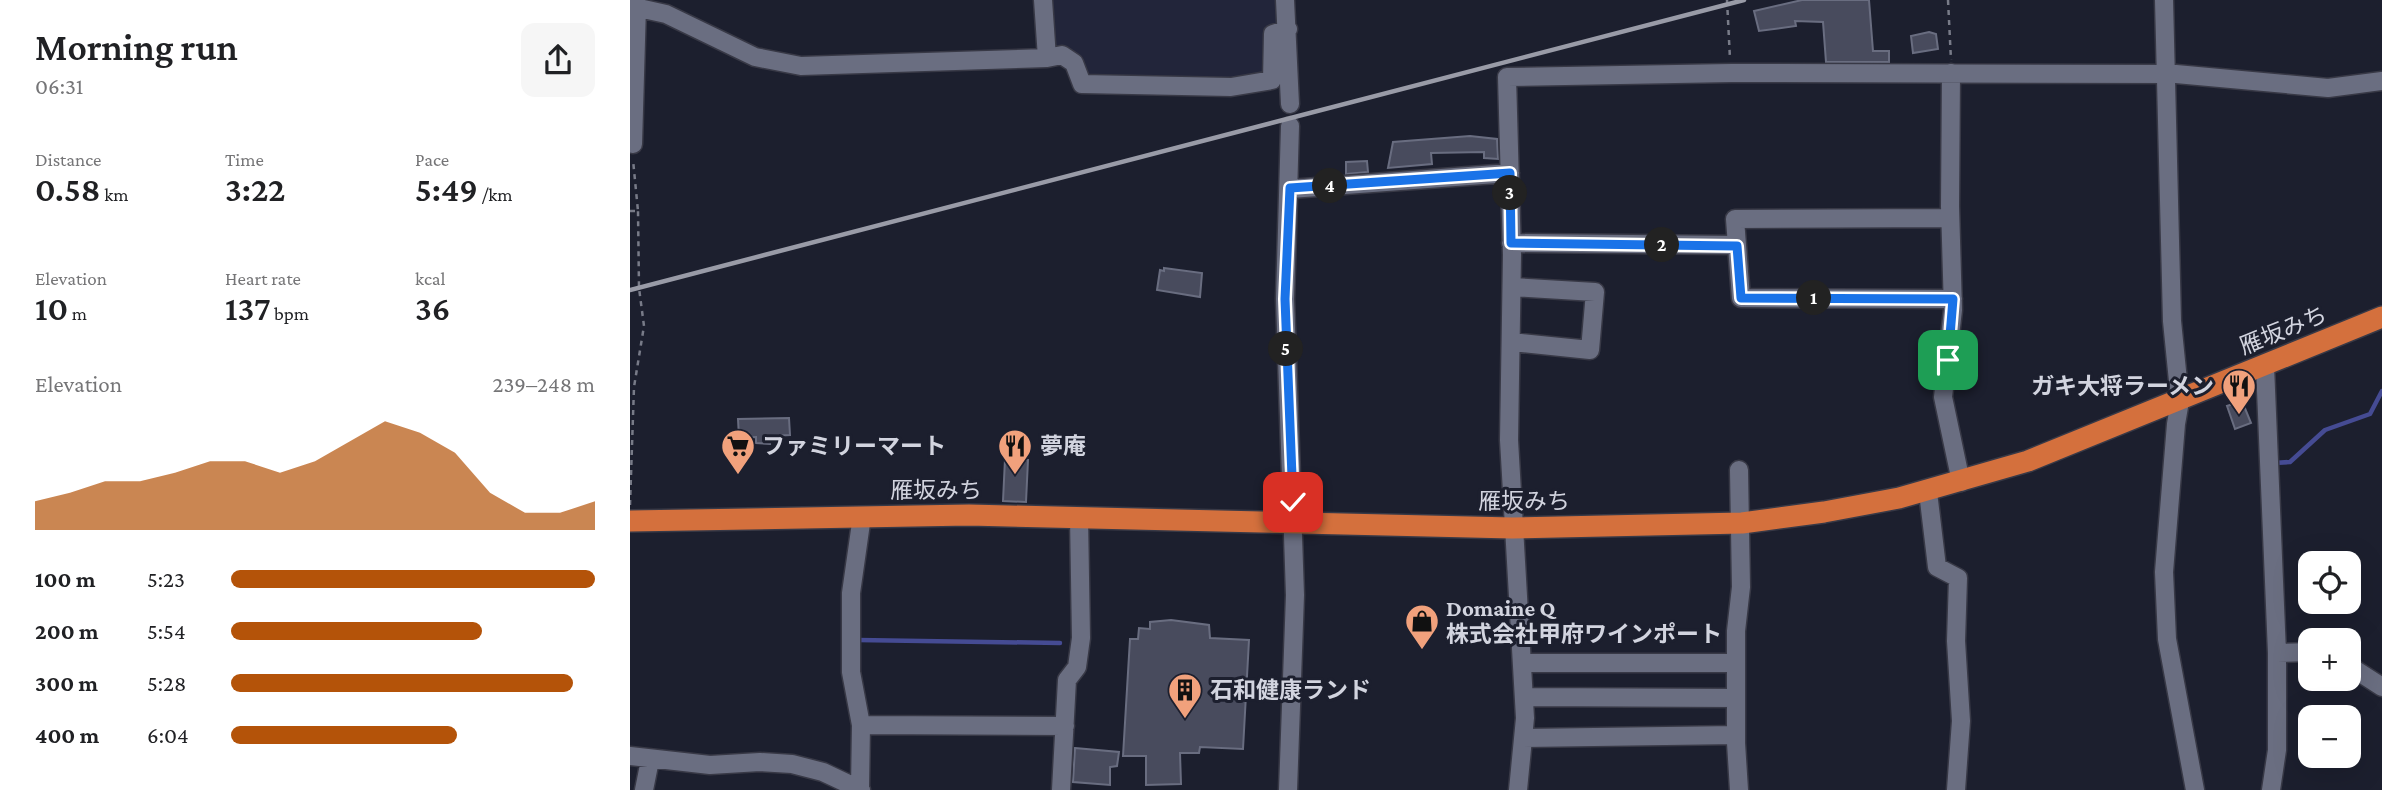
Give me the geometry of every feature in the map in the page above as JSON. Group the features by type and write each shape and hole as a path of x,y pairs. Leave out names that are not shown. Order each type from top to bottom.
{"highway":[{"name":"雁坂みち","path":"630,522 862,516 1079,517 1512,528 1742,523 1824,512 1928,492 2028,461 2382,317"}],"street":[{"path":"1043,0 1047,58"},
{"path":"1285,0 1290,104"},
{"path":"2164,0 2172,321 2180,401 2164,572 2167,639 2195,790"},
{"path":"633,144 634,6 667,7 755,57 801,66 1047,58 1062,55 1074,62 1082,84 1231,87 1272,80 1273,34 1288,29"},
{"path":"1518,790 1524,697 1512,528 1509,440 1512,287 1507,77 1731,73 2165,74 2328,88 2382,81"},
{"path":"1951,73 1950,218 1953,299 1943,397 1961,482"},
{"path":"1288,790 1295,595 1285,299 1290,126"},
{"path":"1290,188 1510,173"},
{"path":"1950,218 1735,219 1741,298 1953,299"},
{"path":"1511,243 1737,246"},
{"path":"1512,287 1595,292 1590,350 1512,342"},
{"path":"2265,366 2277,653 2277,750 2271,790"},
{"path":"1739,470 1742,523 1736,663 1739,790"},
{"path":"1928,492 1937,566 1958,579 1956,641 1961,721 1956,790"},
{"path":"630,756 710,765 760,762 792,764 822,772 860,789 861,725 851,673 851,593 862,516"},
{"path":"1061,790 1067,680 1077,667 1081,638 1079,517"},
{"path":"2277,653 2298,652"},
{"path":"1523,663 1736,663"},
{"path":"2361,673 2382,687"},
{"path":"1524,697 1736,698"},
{"path":"861,725 1065,726"},
{"path":"1523,738 1736,736"},
{"path":"644,790 650,760"}],"path":[{"path":"1727,0 1731,73"},
{"path":"1948,0 1951,73"},
{"path":"630,508 634,387 644,326 639,288 638,211 633,144"},
{"path":"630,211 638,211"}],"shaded area":[{"path":"1043,0 1285,0 1272,80 1082,84 1074,62 1047,58"}],"building":[{"path":"1802,0 1869,0 1873,51 1889,51 1889,62 1826,62 1823,22 1795,21 1796,26 1759,31 1754,11"},
{"path":"1929,32 1936,34 1938,49 1913,53 1911,36"},
{"path":"1470,136 1497,139 1498,159 1484,158 1484,152 1431,153 1432,164 1388,168 1393,142"},
{"path":"1367,161 1368,172 1346,174 1346,162"},
{"path":"1164,268 1202,273 1200,297 1157,290 1160,270 1164,271"},
{"path":"2242,401 2251,423 2235,429 2227,406"},
{"path":"789,418 790,435 771,436 770,444 756,443 756,437 739,438 738,419"},
{"path":"1005,459 1028,460 1026,502 1003,501"},
{"name":"石和健康ランド","path":"1171,620 1209,625 1210,638 1249,640 1243,749 1200,747 1199,753 1180,753 1181,784 1146,785 1146,756 1123,756 1130,639 1138,639 1139,628 1150,629 1150,622"},
{"path":"1075,748 1119,752 1117,766 1110,767 1110,785 1073,782"}],"waterway":[{"path":"2274,463 2290,462 2325,430 2370,414 2382,391"},
{"path":"858,640 1060,643"}],"railway":[{"path":"630,290 1744,0"}],"place":[{"name":"ガキ大将ラーメン","path":"2239,416"},
{"name":"ファミリーマート","path":"738,476"},
{"name":"夢庵","path":"1015,476"},
{"name":"Domaine Q 株式会社甲府ワインポート","path":"1422,651"},
{"name":"石和健康ランド","path":"1185,720"}],"route":[{"path":"1293,502 1285,299 1290,188 1510,173 1511,243 1737,246 1741,298 1953,299 1948,360"}]}
